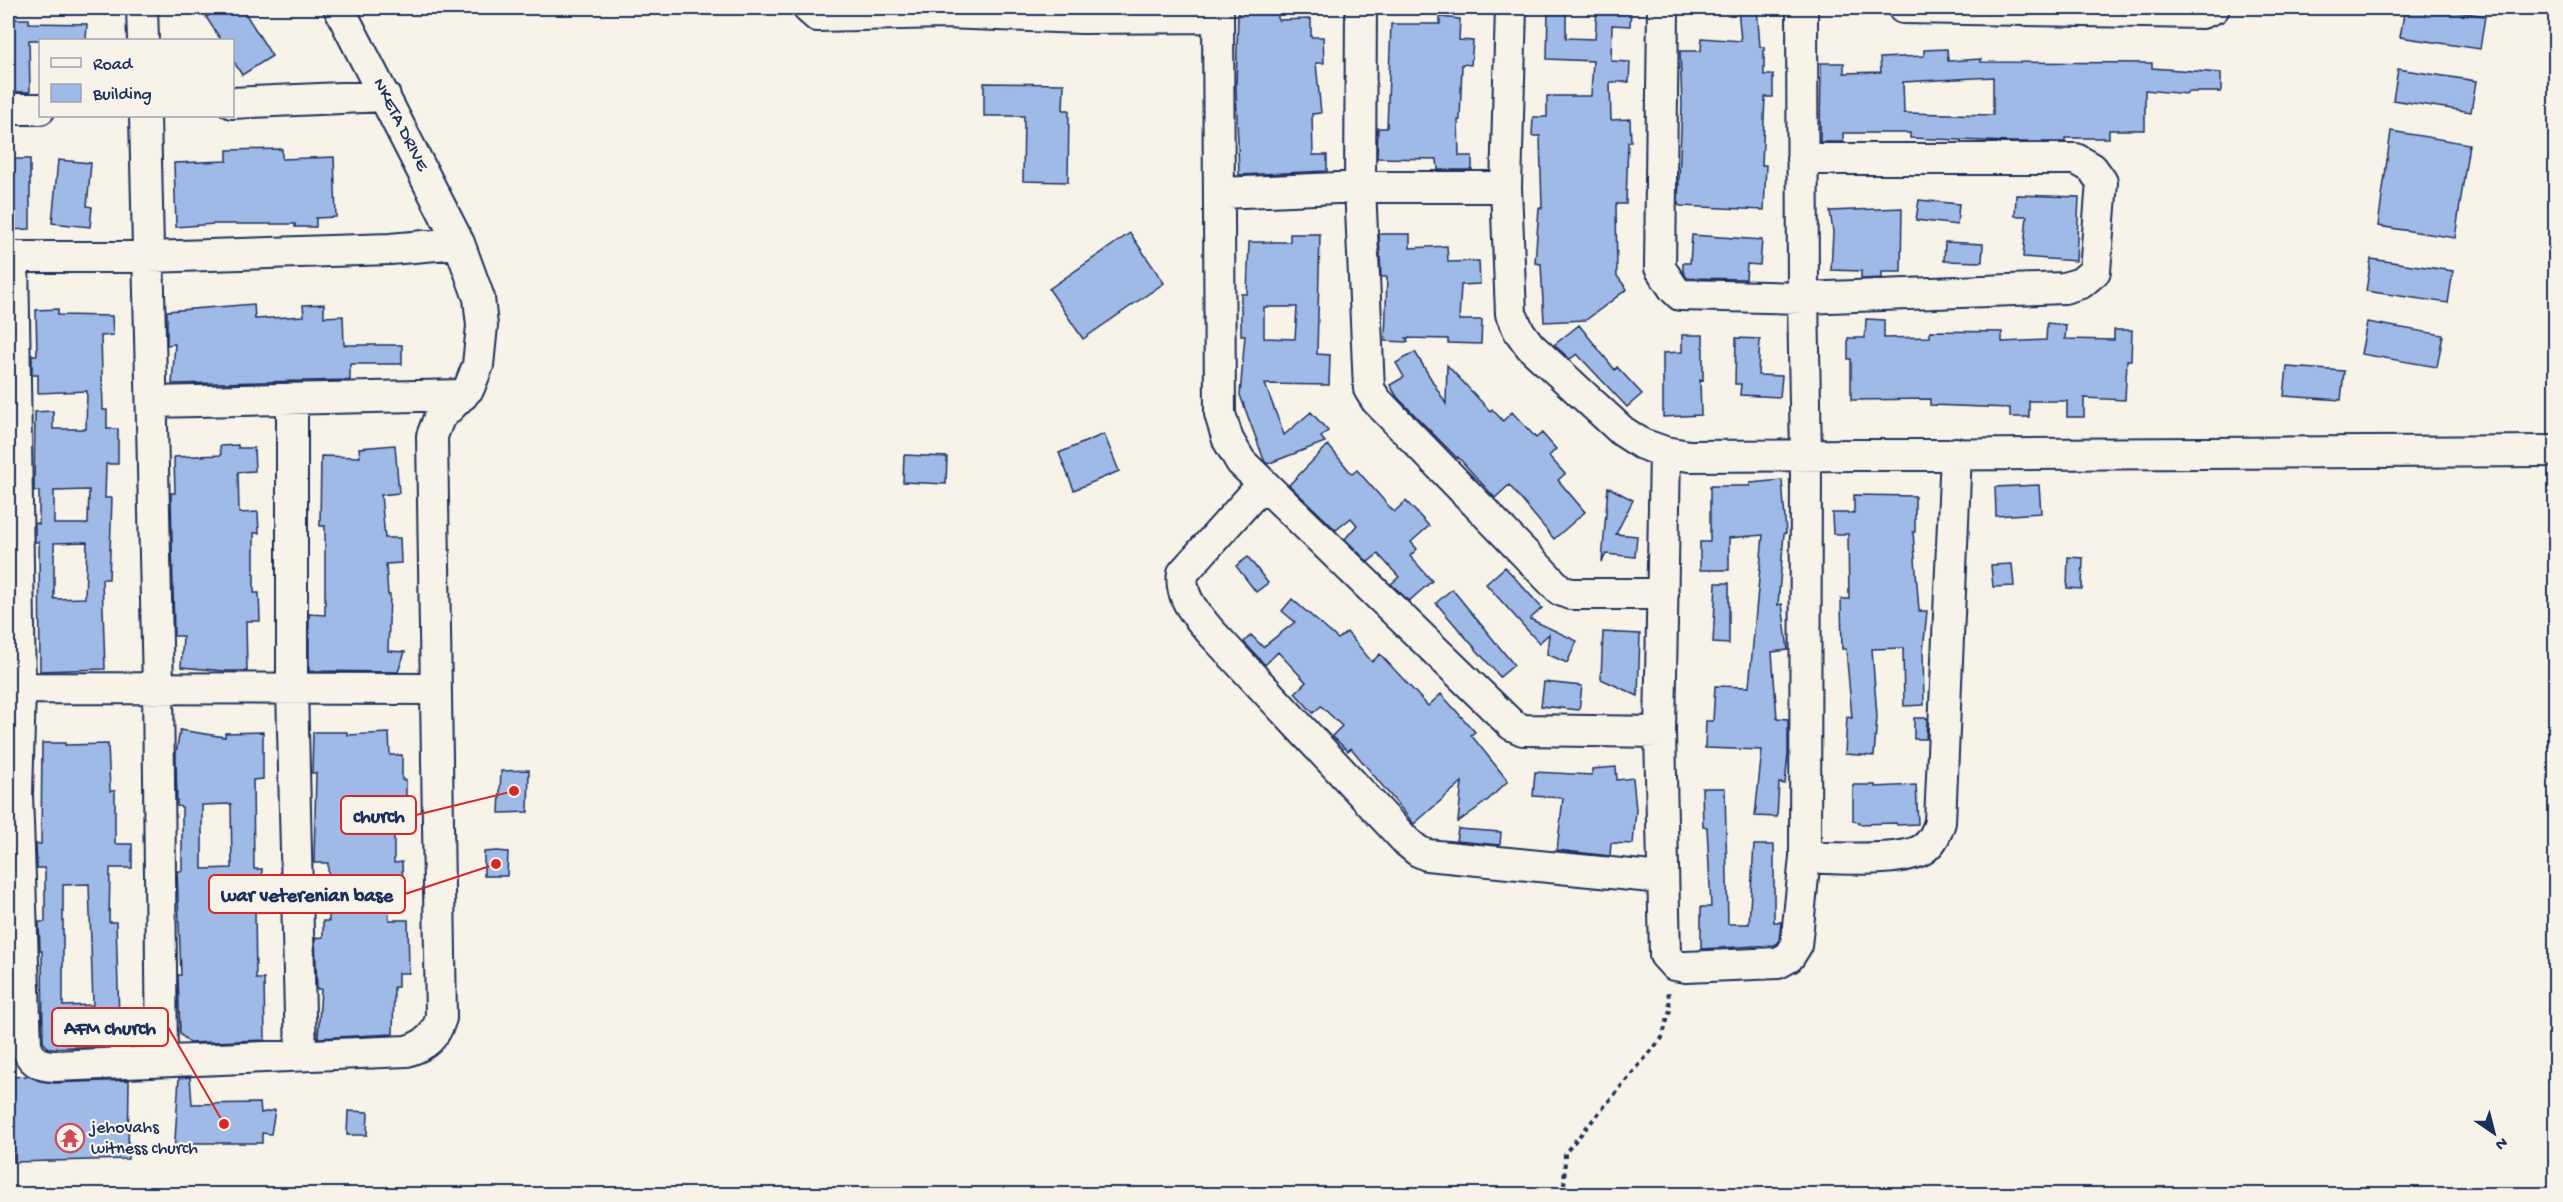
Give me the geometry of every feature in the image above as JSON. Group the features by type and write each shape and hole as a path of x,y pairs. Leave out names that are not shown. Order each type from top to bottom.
{"street":[{"path":"142,8 143,39"},
{"name":"NKETA DRIVE","path":"301,1055 407,1052 429,1040 437,1030 441,1018 432,436 439,418 469,388 478,365 482,326 479,298 459,243 339,8"},
{"path":"808,8 817,16 944,10 1082,13 1218,12 1220,414 1228,440 1240,462 1512,725 1523,730 1660,732"},
{"path":"1361,8 1360,187 1368,384 1377,400 1560,590 1570,594 1663,594"},
{"path":"1511,8 1506,187 1511,314 1518,331 1530,346 1622,431 1642,444 1665,452 1715,457 1956,453 2556,450"},
{"path":"1663,8 1660,268 1674,290 1680,295 1803,298 2072,287 2095,272 2102,182 2092,168 2076,159 1802,159"},
{"path":"1665,452 1660,732 1665,955 1674,965 1686,967 1778,963 1789,957 1796,946 1805,857 1806,455 1802,8"},
{"path":"1903,8 2202,13 2214,8"},
{"path":"234,103 385,96"},
{"path":"8,109 39,109"},
{"path":"145,117 158,687 162,1060"},
{"path":"1220,193 1360,187 1506,187"},
{"path":"292,399 292,688 301,1055 46,1066 35,1061 28,1054 14,688 10,257 149,257 390,249 459,243"},
{"path":"152,402 463,395"},
{"path":"1805,857 1857,859 1915,854 1924,849 1937,832 1940,822 1956,453"},
{"path":"1262,485 1183,573 1181,584 1185,594 1195,613 1210,631 1407,842 1427,855 1662,878"},
{"path":"14,688 435,689"}],"path":[{"path":"1564,1194 1564,1153 1662,1038 1670,1010 1665,955"}],"building":[{"path":"221,8 242,8 272,56 242,75 234,62 234,39 220,39 206,17"},
{"path":"1548,8 1566,8 1566,38 1595,39 1597,8 1631,8 1630,26 1612,25 1611,61 1630,62 1629,82 1610,82 1611,120 1630,119 1631,142 1628,142 1626,204 1616,204 1617,276 1627,289 1586,320 1544,322 1541,264 1535,263 1539,208 1542,208 1540,136 1532,136 1533,117 1547,117 1547,96 1591,96 1593,61 1547,59"},
{"path":"1738,8 1757,8 1760,47 1764,47 1764,75 1773,75 1773,97 1765,97 1762,165 1766,165 1764,210 1681,206 1678,205 1682,105 1680,51 1701,51 1702,38 1741,41"},
{"path":"2405,8 2432,8 2485,16 2480,49 2400,37"},
{"path":"1238,12 1278,12 1278,20 1311,19 1311,37 1323,37 1324,63 1316,63 1321,113 1312,114 1313,155 1327,155 1327,171 1239,175 1236,87"},
{"path":"1440,17 1460,19 1459,40 1473,41 1471,65 1462,64 1460,120 1458,120 1459,156 1472,156 1472,170 1438,170 1437,159 1377,158 1378,128 1387,128 1391,24 1440,24"},
{"path":"8,19 29,19 29,23 87,24 86,39 29,40 30,92 8,92"},
{"path":"1947,49 1948,61 1981,59 1981,62 2152,63 2152,68 2221,73 2221,92 2187,92 2187,94 2145,90 2145,130 2109,130 2109,138 2065,138 2065,142 2010,142 1910,138 1910,133 1843,133 1843,142 1820,142 1821,63 1844,63 1844,73 1881,72 1880,58 1924,56 1924,50","holes":["1993,77 1993,115 1904,113 1903,82"]},
{"path":"2398,69 2476,81 2471,112 2393,100"},
{"path":"984,83 1064,84 1063,110 1069,110 1068,182 1023,181 1024,116 984,116"},
{"path":"2391,131 2469,144 2455,238 2378,226"},
{"path":"282,149 282,159 334,157 336,217 316,218 316,227 295,227 295,224 214,224 176,227 174,163 227,161 227,150"},
{"path":"8,159 30,159 30,229 8,230"},
{"path":"58,160 91,163 87,206 92,207 90,227 52,223"},
{"path":"2016,195 2079,197 2076,261 2023,257 2027,216 2015,216"},
{"path":"1919,200 1959,204 1957,225 1916,220"},
{"path":"1902,208 1901,272 1882,272 1882,278 1861,279 1861,271 1831,270 1833,232 1830,211"},
{"path":"1130,233 1164,283 1083,339 1049,289"},
{"path":"1290,234 1320,234 1317,354 1330,355 1329,385 1265,384 1284,435 1311,412 1328,431 1321,437 1325,442 1267,464 1240,395 1245,335 1241,335 1241,294 1247,294 1249,242 1290,242","holes":["1264,307 1297,307 1295,339 1264,338"]},
{"path":"1379,234 1410,234 1410,248 1447,246 1448,262 1479,261 1480,284 1461,285 1459,320 1482,320 1481,344 1448,343 1448,339 1406,338 1408,342 1385,341 1387,277 1381,277"},
{"path":"1692,235 1762,240 1760,265 1747,264 1746,279 1687,278 1683,271 1683,263 1690,263"},
{"path":"1945,242 1983,244 1982,262 1944,261"},
{"path":"2371,259 2453,271 2448,303 2366,291"},
{"path":"254,304 255,319 304,316 303,305 324,304 324,317 343,316 344,345 402,345 402,364 350,364 350,380 172,384 175,344 167,345 167,311"},
{"path":"58,309 58,315 112,316 113,335 101,336 103,410 107,410 107,429 118,429 118,464 106,464 105,498 112,498 109,579 102,579 105,669 40,671 39,542 35,542 35,523 39,524 39,491 34,491 35,412 53,411 53,429 86,429 87,391 38,393 38,375 32,375 32,355 37,355 36,310","holes":["89,490 88,524 54,524 54,491","87,542 85,598 54,599 54,543"]},
{"path":"1866,319 1884,320 1884,338 1930,337 1930,331 2002,332 2002,342 2046,340 2047,323 2066,325 2065,339 2114,340 2114,330 2132,330 2131,360 2127,360 2125,400 2084,398 2084,417 2067,417 2067,401 2029,401 2029,417 2010,417 2010,408 1930,405 1930,399 1851,400 1851,359 1848,359 1848,338 1865,338"},
{"path":"2367,322 2443,335 2437,367 2361,354"},
{"path":"1579,325 1615,370 1617,367 1642,394 1627,407 1577,354 1570,359 1554,345"},
{"path":"1682,335 1703,335 1703,381 1700,380 1701,415 1663,417 1663,353 1682,352"},
{"path":"1736,338 1760,339 1758,375 1782,376 1780,397 1740,395 1741,384 1735,384"},
{"path":"1415,352 1446,404 1447,365 1490,411 1492,409 1503,421 1512,412 1536,438 1542,433 1556,449 1549,456 1565,474 1558,480 1585,512 1554,539 1509,485 1495,498 1458,457 1397,397 1390,385 1404,377 1396,363"},
{"path":"2287,367 2344,371 2341,400 2284,396"},
{"path":"1104,434 1119,471 1074,490 1059,453"},
{"path":"238,445 238,448 254,448 255,471 238,472 239,513 258,512 259,533 254,533 254,593 259,593 260,621 246,621 247,671 181,667 183,636 174,636 171,493 175,493 174,457 221,455 220,446"},
{"path":"395,445 399,493 381,495 385,538 400,538 401,563 386,564 388,595 390,595 388,651 405,652 398,672 309,671 309,614 325,615 325,526 320,526 321,456 360,457 359,448"},
{"path":"1328,445 1352,474 1357,470 1394,512 1406,501 1429,526 1411,542 1417,549 1410,556 1432,581 1409,601 1391,584 1399,577 1378,554 1368,562 1345,539 1357,525 1351,518 1336,530 1289,485"},
{"path":"904,455 947,457 946,484 903,482"},
{"path":"1782,480 1786,533 1784,533 1778,605 1782,604 1788,650 1772,652 1777,718 1788,719 1788,754 1785,784 1779,783 1777,817 1755,816 1762,750 1705,748 1706,721 1713,721 1715,686 1749,687 1763,535 1729,538 1729,570 1700,570 1700,542 1710,542 1710,486 1750,486 1750,483"},
{"path":"2039,485 2041,513 1996,516 1995,487"},
{"path":"1608,487 1633,500 1616,534 1637,536 1635,557 1606,554 1602,562"},
{"path":"1854,495 1915,496 1915,532 1913,532 1919,611 1927,611 1923,652 1924,705 1904,706 1903,648 1872,649 1877,717 1874,756 1845,754 1847,717 1852,718 1846,649 1842,649 1841,599 1849,599 1848,534 1833,534 1832,513 1854,513"},
{"path":"1248,557 1268,583 1256,592 1236,566"},
{"path":"2068,557 2083,558 2082,589 2067,588"},
{"path":"2012,564 2014,586 1993,587 1991,565"},
{"path":"1505,567 1542,608 1530,619 1577,641 1567,663 1547,654 1549,634 1539,643 1486,584"},
{"path":"1716,583 1729,583 1729,644 1713,643"},
{"path":"1452,589 1514,665 1500,677 1436,603"},
{"path":"1292,599 1338,639 1347,632 1372,662 1380,654 1428,706 1441,694 1475,732 1471,735 1508,781 1487,801 1458,822 1462,782 1414,824 1351,748 1348,751 1332,736 1342,726 1321,706 1313,713 1295,693 1306,682 1278,652 1265,665 1244,642 1251,635 1263,647 1295,622 1282,611"},
{"path":"1603,632 1640,634 1638,696 1601,679"},
{"path":"1544,682 1582,686 1579,710 1541,706"},
{"path":"1914,718 1927,718 1926,739 1914,739"},
{"path":"180,730 225,737 225,733 263,732 263,779 253,780 254,869 262,869 262,912 255,912 256,979 264,979 265,1040 190,1043 180,1034 178,975 181,975 177,871 182,871 182,807 177,806 176,753","holes":["231,804 232,868 202,869 202,805"]},
{"path":"313,732 347,732 347,735 389,733 390,755 402,755 402,780 406,780 406,804 394,804 394,863 402,862 403,889 388,890 389,920 408,920 409,973 398,973 398,987 394,987 393,1034 318,1038 321,989 317,989 315,938 323,937 323,921 329,921 328,863 314,863 316,773 312,773"},
{"path":"42,743 108,744 110,791 115,791 115,844 132,844 132,868 110,868 109,922 116,922 119,1019 130,1019 130,1036 113,1036 113,1046 48,1048 43,1042 42,951 40,951 39,922 45,922 45,868 37,868 36,844 41,844","holes":["89,884 93,1005 63,1006 63,885"]},
{"path":"1616,767 1617,780 1633,778 1636,810 1633,844 1611,843 1610,856 1557,850 1563,798 1533,796 1535,772 1592,775 1592,769"},
{"path":"529,770 528,812 499,813 501,771"},
{"path":"1853,785 1875,785 1875,787 1916,785 1918,824 1859,824 1853,821"},
{"path":"1702,788 1725,788 1728,924 1749,924 1754,845 1774,845 1774,922 1781,922 1779,940 1775,945 1701,949 1701,907 1711,907 1707,827 1703,827"},
{"path":"1458,829 1501,832 1500,845 1456,841"},
{"path":"484,852 508,852 507,876 484,876"},
{"name":"jehovahs witness church","path":"28,1076 54,1083 129,1080 128,1159 14,1162 10,1107 11,1077"},
{"path":"190,1077 192,1104 260,1103 261,1113 275,1110 271,1134 262,1133 262,1143 194,1143 194,1154 174,1155 179,1078"},
{"path":"348,1111 368,1112 367,1135 347,1135"}],"place":[{"name":"church","path":"514,791"},
{"name":"war veterenian base","path":"496,864"},
{"name":"AFM church","path":"224,1124"},
{"name":"jehovahs witness church","path":"70,1138"}]}
